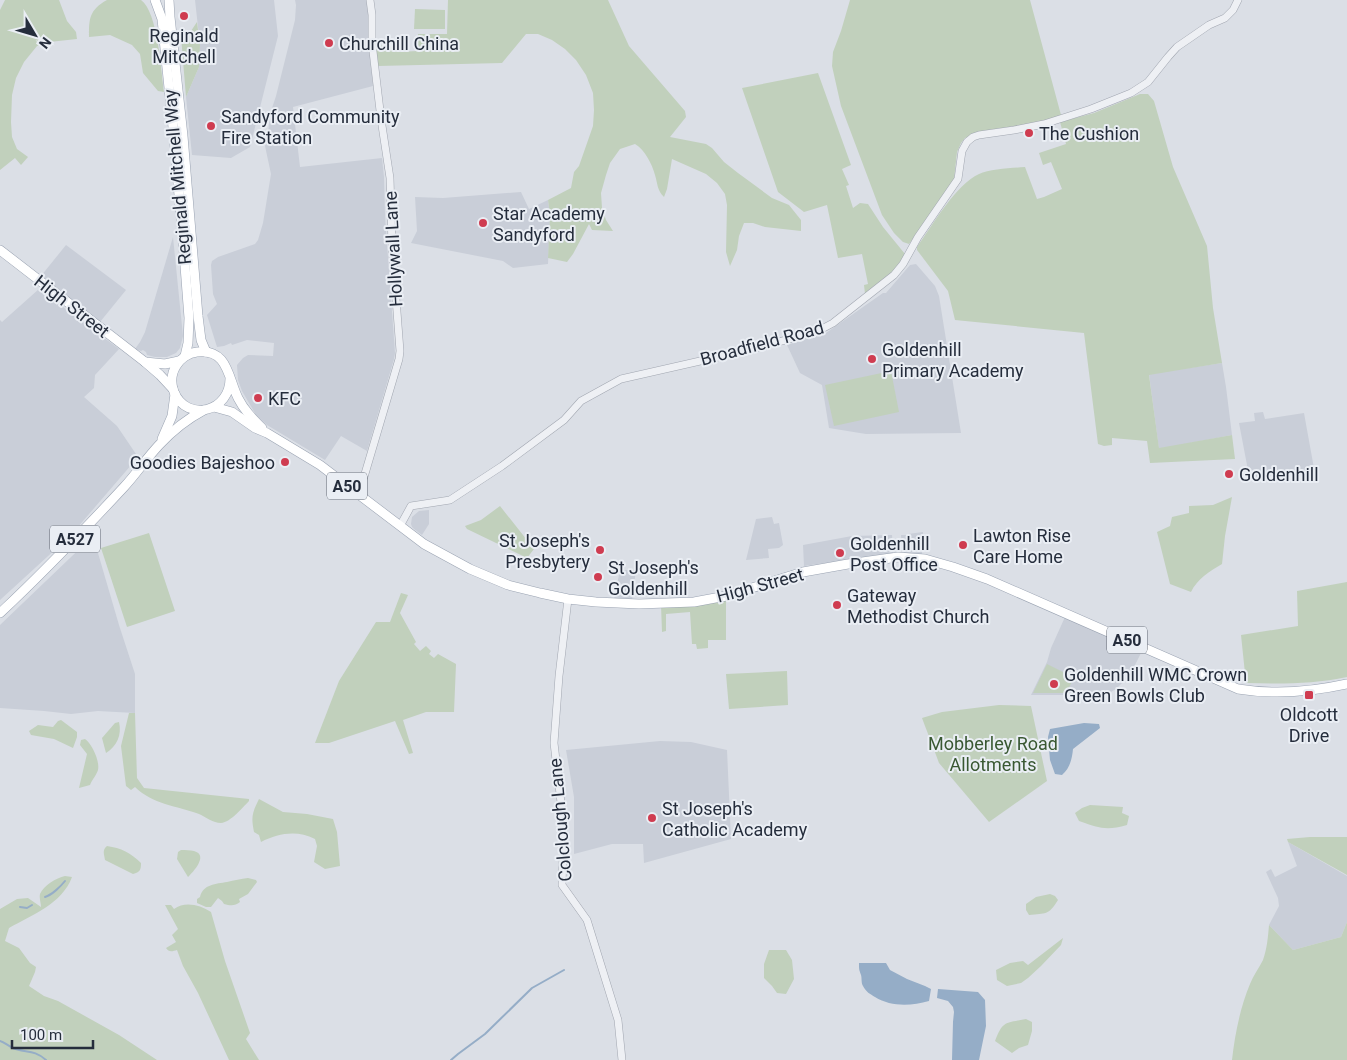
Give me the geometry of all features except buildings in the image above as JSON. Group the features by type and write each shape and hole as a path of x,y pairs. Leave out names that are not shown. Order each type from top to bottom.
{"main road":[{"name":"Reginald Mitchell Way","path":"155,0 162,19 175,146 189,318 188,343 182,359"},
{"name":"Reginald Mitchell Way","path":"169,0 183,136 198,316 201,340 206,352"},
{"name":"High Street","path":"0,250 145,362 160,375 174,392"},
{"path":"145,362 165,364 182,359 194,352 206,352 218,357 225,364 238,398 248,414 267,433"},
{"path":"182,359 173,373 172,380 174,392 189,408 204,410 214,407 222,401 230,388 230,377"},
{"name":"A527","path":"158,446 172,416 174,392"},
{"name":"A50","path":"214,407 232,412 255,428 267,433 320,466 400,526"},
{"name":"A527","path":"0,613 79,535 176,428 204,410"},
{"name":"High Street","path":"400,526 424,544 470,570 508,585 568,600 596,602 639,604 694,602 726,596 803,572 898,557 925,559 986,579 1243,690 1279,693 1332,688 1347,684"}],"street":[{"name":"Hollywall Lane","path":"354,490 364,477 400,350 392,246 390,178 372,43 370,0"},
{"name":"Broadfield Road","path":"400,526 411,506 450,500 502,466 564,420 581,401 621,379 757,348 818,331 833,323 894,275 903,264 918,238 958,179 962,151 967,142 973,137 1044,124 1091,109 1131,93 1148,82 1177,48 1209,25 1225,18 1233,10 1238,0"},
{"name":"Colclough Lane","path":"568,600 559,676 554,743 564,828 562,885 587,920 618,1020 622,1060"}],"shaded area":[{"path":"195,0 274,0 278,36 250,147 231,158 192,155 186,97 199,67 200,45"},
{"path":"295,0 367,0 370,13 369,44 373,86 293,107 300,167 382,158 384,177 394,359 367,451 341,436 325,460 267,425 256,415 242,391 238,380 237,365 248,355 273,356 274,343 247,340 217,347 207,315 217,304 213,294 212,261 218,257 255,244 263,223 271,174 265,146 271,111 295,20"},
{"name":"Star Academy Sandyford","path":"521,192 529,209 548,200 550,215 548,264 513,268 503,261 411,243 417,231 415,197 443,198"},
{"path":"173,237 183,336 180,348 176,353 167,357 155,357 147,355 143,350 135,349 145,332"},
{"path":"66,245 126,290 100,322 41,276"},
{"name":"Goldenhill Primary Academy","path":"916,264 935,286 939,296 961,433 866,434 829,428 822,385 800,373 787,345 826,333 883,293 886,293 910,265"},
{"path":"39,289 119,349 95,375 94,388 84,397 117,426 138,457 71,535 0,600 0,320 2,322"},
{"path":"1222,363 1232,435 1159,449 1149,374"},
{"path":"1263,412 1265,419 1304,413 1315,474 1246,477 1247,465 1239,423 1255,421 1254,413"},
{"path":"429,510 429,524 422,535 412,527 412,517 419,511"},
{"path":"772,517 774,524 779,523 783,545 779,548 768,549 769,558 746,560 756,519"},
{"path":"923,532 922,554 904,553 901,535"},
{"path":"892,535 893,554 804,566 803,545 852,536"},
{"path":"93,536 135,674 135,713 98,711 71,714 0,708 0,625"},
{"path":"620,570 636,570 632,600 614,599"},
{"path":"1065,617 1143,649 1130,675 1116,689 1103,695 1031,695"},
{"name":"St Joseph's Catholic Academy","path":"660,741 691,742 727,750 731,839 644,863 643,844 612,844 574,854 574,797 566,750"},
{"path":"1288,842 1347,876 1347,922 1341,937 1293,950 1269,925 1279,906 1278,898 1266,872 1271,869 1275,877 1297,866"}],"green space":[{"path":"5,0 59,0 67,21 76,32 77,39 49,42 37,46 24,62 16,78 12,95 11,122 12,137 17,149 28,157 21,165 15,158 0,170 0,10"},
{"path":"107,0 141,0 147,7 158,43 164,92 158,91 143,73 140,54 132,45 110,35 89,37 91,15 97,7"},
{"path":"448,0 608,0 629,46 685,111 686,117 670,137 706,144 712,148 724,162 738,173 772,198 789,205 801,220 801,231 744,223 739,236 737,250 730,266 726,252 727,205 725,194 717,183 706,174 672,159 664,197 659,190 650,162 642,150 635,144 620,149 610,163 601,193 602,208 606,220 613,231 592,230 589,224 567,262 548,258 550,215 548,200 571,188 574,172 579,166 593,126 593,93 586,75 576,60 552,40 538,34 526,34 502,63 378,66 375,45 398,47 398,52 418,51 418,34 447,34"},
{"path":"850,0 1030,0 1061,115 1043,122 982,131 965,138 957,152 954,180 909,244 903,242 894,233 882,215 841,106 832,66 833,52"},
{"path":"415,9 445,10 445,29 414,29"},
{"path":"197,22 200,45 199,67 186,97 181,36 191,31"},
{"path":"818,73 851,165 842,169 849,185 846,186 853,208 860,203 868,204 883,227 905,254 898,266 883,281 865,294 864,285 868,284 862,254 838,258 827,205 804,212 778,192 742,88"},
{"path":"1140,94 1148,94 1154,101 1173,167 1207,246 1213,308 1222,363 1149,375 1159,448 1232,435 1235,459 1150,463 1147,441 1112,438 1112,445 1104,446 1098,444 1084,333 955,320 948,291 917,250 917,247 937,217 953,196 970,179 979,174 995,170 1025,167 1037,199 1062,189 1051,162 1043,165 1039,153 1066,144 1060,122 1094,113"},
{"path":"891,371 899,412 834,426 825,385"},
{"path":"1232,497 1222,564 1200,579 1191,592 1170,584 1157,532 1170,526 1172,517 1189,513 1189,506 1213,505"},
{"path":"500,506 534,549 527,558 467,529 465,526 481,520"},
{"path":"149,533 175,611 127,627 101,548"},
{"path":"1347,582 1347,677 1297,683 1246,683 1241,635 1298,626 1297,591"},
{"path":"401,593 408,595 400,613 416,642 414,644 420,651 426,646 431,651 429,654 434,658 438,654 456,664 454,712 426,712 403,720 413,753 409,754 395,721 329,743 315,743 339,681 376,622 390,622"},
{"path":"726,598 726,640 708,640 708,648 697,649 696,644 692,644 690,612 666,614 666,631 662,632 661,605"},
{"name":"Goldenhill WMC Crown Green Bowls Club","path":"1047,664 1075,676 1066,693 1033,693"},
{"path":"787,671 788,705 729,709 726,674"},
{"name":"Mobberley Road Allotments","path":"999,705 1031,706 1047,781 989,822 939,763 922,718 942,712"},
{"path":"129,713 135,713 137,778 144,788 249,799 249,801 229,820 218,823 199,814 157,801 135,787 131,790 126,786 121,746"},
{"path":"61,720 77,732 73,748 54,739 31,735 29,731 38,725 53,727"},
{"path":"119,722 118,740 106,753 102,738 115,723"},
{"path":"85,739 95,753 98,770 90,785 79,788 87,754 80,745 81,740"},
{"path":"259,799 283,812 333,819 337,832 340,866 325,869 314,862 317,846 315,839 302,834 274,836 261,842 259,835 254,832 253,822 253,815"},
{"path":"1090,805 1123,807 1122,813 1129,816 1127,825 1103,828 1079,821 1075,813"},
{"path":"1347,837 1347,875 1288,842 1287,839"},
{"path":"107,846 125,851 133,856 141,863 140,870 133,874 105,860 104,851"},
{"path":"181,850 194,851 200,856 198,864 188,877 177,859 178,852"},
{"path":"72,877 61,895 45,908 9,928 5,941 19,948 30,963 36,967 29,986 44,996 58,1001 119,1035 157,1060 0,1060 0,909 17,899 28,898 41,907 40,894 44,888 58,878"},
{"path":"248,878 257,882 248,894 239,899 240,902 236,904 224,904 218,898 211,907 197,903 197,899 207,887"},
{"path":"1050,894 1058,900 1052,909 1043,914 1029,915 1026,910 1026,904 1036,897"},
{"path":"165,905 171,905 174,909 183,905 192,905 202,907 211,912 225,961 250,1033 246,1039 259,1060 229,1060 177,950 170,951 166,948 176,942 172,935 178,929"},
{"path":"1347,922 1347,1060 1232,1060 1236,1031 1246,993 1263,960 1269,925 1293,950 1341,937"},
{"path":"1063,938 1061,945 1021,983 1007,986 997,980 996,970 1010,963 1023,961 1028,965"},
{"path":"769,950 786,950 792,960 794,979 786,994 777,993 764,978 764,964"},
{"path":"1026,1019 1032,1022 1032,1031 1028,1045 1012,1053 995,1041 1003,1026 1014,1021"}],"water":[{"path":"1084,723 1099,724 1100,728 1073,749 1070,763 1065,772 1062,775 1055,774 1050,760 1048,737 1050,729"},
{"path":"859,963 886,963 890,970 931,989 929,1001 901,1005 888,1003 875,997 862,985"},
{"path":"938,989 978,992 985,1000 986,1026 979,1060 952,1060 954,1012 953,1007 948,1001 937,998"}],"waterway":[{"path":"45,897 59,888 65,881"},
{"path":"20,907 27,908 32,905"},
{"path":"451,1060 485,1034 532,988 564,970"},
{"path":"0,1041 16,1049 33,1052 46,1060"}],"place":[{"name":"Reginald Mitchell","path":"184,16"},
{"name":"Churchill China","path":"329,43"},
{"name":"Sandyford Community Fire Station","path":"211,126"},
{"name":"The Cushion","path":"1029,133"},
{"name":"Star Academy Sandyford","path":"483,223"},
{"name":"Goldenhill Primary Academy","path":"872,359"},
{"name":"KFC","path":"258,398"},
{"name":"Goodies Bajeshoo","path":"285,462"},
{"name":"Goldenhill","path":"1229,474"},
{"name":"Lawton Rise Care Home","path":"963,545"},
{"name":"St Joseph's Presbytery","path":"600,550"},
{"name":"Goldenhill Post Office","path":"840,553"},
{"name":"St Joseph's Goldenhill","path":"598,577"},
{"name":"Gateway Methodist Church","path":"837,605"},
{"name":"Goldenhill WMC Crown Green Bowls Club","path":"1054,684"},
{"name":"Oldcott Drive","path":"1309,695"},
{"name":"St Joseph's Catholic Academy","path":"652,818"}]}
